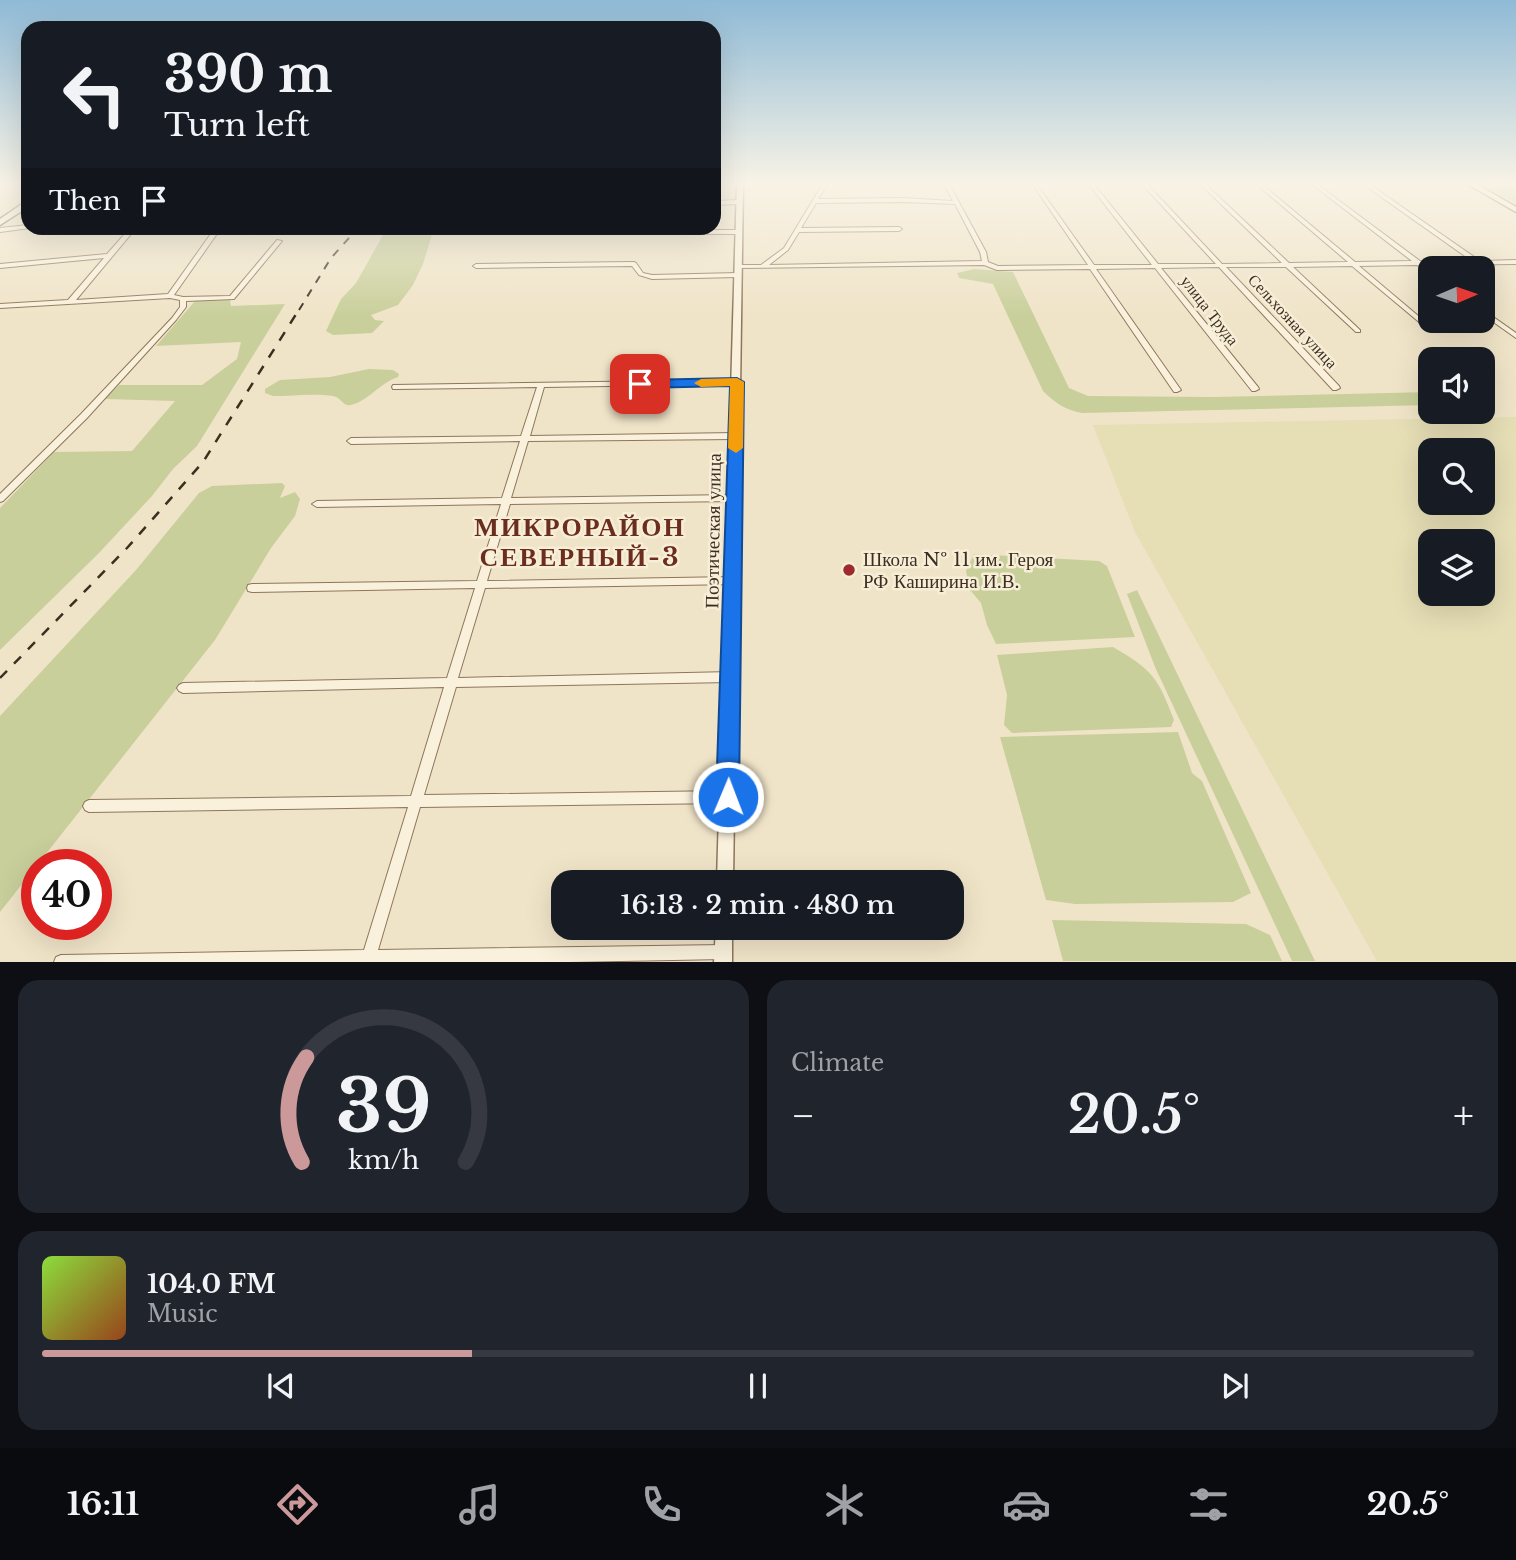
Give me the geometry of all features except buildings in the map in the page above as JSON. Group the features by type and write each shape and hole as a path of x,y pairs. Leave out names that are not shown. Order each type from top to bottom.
{"street":[{"name":"Поэтическая улица","path":"726,870 739,227"},
{"path":"763,267 786,249 800,227"},
{"path":"970,227 983,252 985,263"},
{"path":"1064,227 1177,390"},
{"name":"улица Труда","path":"1125,227 1255,389"},
{"name":"Сельхозная улица","path":"1184,227 1336,388"},
{"path":"1248,227 1358,331"},
{"path":"1310,227 1418,318"},
{"path":"1371,227 1418,262"},
{"path":"1429,227 1471,256"},
{"path":"0,230 21,228"},
{"path":"798,230 899,229"},
{"path":"721,232 739,232"},
{"path":"70,302 128,235"},
{"path":"170,296 213,235"},
{"path":"0,306 170,296 183,299 232,298 279,241"},
{"path":"0,266 109,256"},
{"path":"1495,262 1516,262"},
{"path":"476,266 634,264 641,274 652,277 763,267 985,263 997,268 1418,263"},
{"path":"0,499 84,416 174,319 183,307 183,299"},
{"path":"1495,321 1516,336"},
{"path":"396,387 737,382"},
{"path":"368,959 418,801 541,385"},
{"path":"351,441 736,436"},
{"path":"317,504 735,498"},
{"path":"252,588 733,581"},
{"path":"183,688 731,677"},
{"path":"89,806 728,797"},
{"path":"61,961 723,957"}],"shaded area":[{"path":"1495,417 1516,417 1516,961 1377,961 1135,532 1093,425 1418,419 1418,424 1495,424"}],"green space":[{"path":"383,235 432,235 413,285 398,305 371,315 375,320 384,321 372,333 333,335 326,331 341,299 356,283"},
{"path":"974,269 1013,272 1069,388 1088,396 1213,397 1418,392 1418,405 1076,412 1061,405 1043,391 993,284 959,278 957,273"},
{"path":"230,300 231,306 285,304 197,446 173,469 99,553 0,650 0,508 54,452 132,451 175,401 105,399 119,385 202,385 237,359 241,342 156,346 195,301"},
{"path":"369,369 393,370 399,374 363,400 351,405 346,405 333,396 273,396 265,393 265,389 280,380 330,377"},
{"path":"282,483 285,486 280,498 295,492 300,499 295,516 271,548 215,640 50,849 21,849 21,885 0,912 0,716 136,570 199,493 212,486"},
{"path":"974,554 1099,561 1107,566 1135,637 996,644 981,603 970,590 966,571"},
{"path":"1137,590 1315,961 1292,961 1155,667 1127,594"},
{"path":"1113,647 1137,662 1152,676 1174,720 1171,727 1012,733 1004,725 1007,695 997,655"},
{"path":"1178,732 1192,773 1202,781 1251,893 1233,902 1075,904 1046,900 1000,737"},
{"path":"1052,920 1246,924 1270,935 1282,961 1063,961"}],"railway":[{"path":"299,310 331,258 352,235"},
{"path":"0,678 127,548 203,462 300,308"}],"slow traffic":[{"path":"701,383 737,382 736,448"}],"place":[{"name":"Школа № 11 им. Героя РФ Каширина И.В.","path":"849,570"}],"district":[{"name":"МИКРОРАЙОН СЕВЕРНЫЙ-3","path":"580,542"}],"route":[{"path":"640,384 737,382 728,797"}]}
